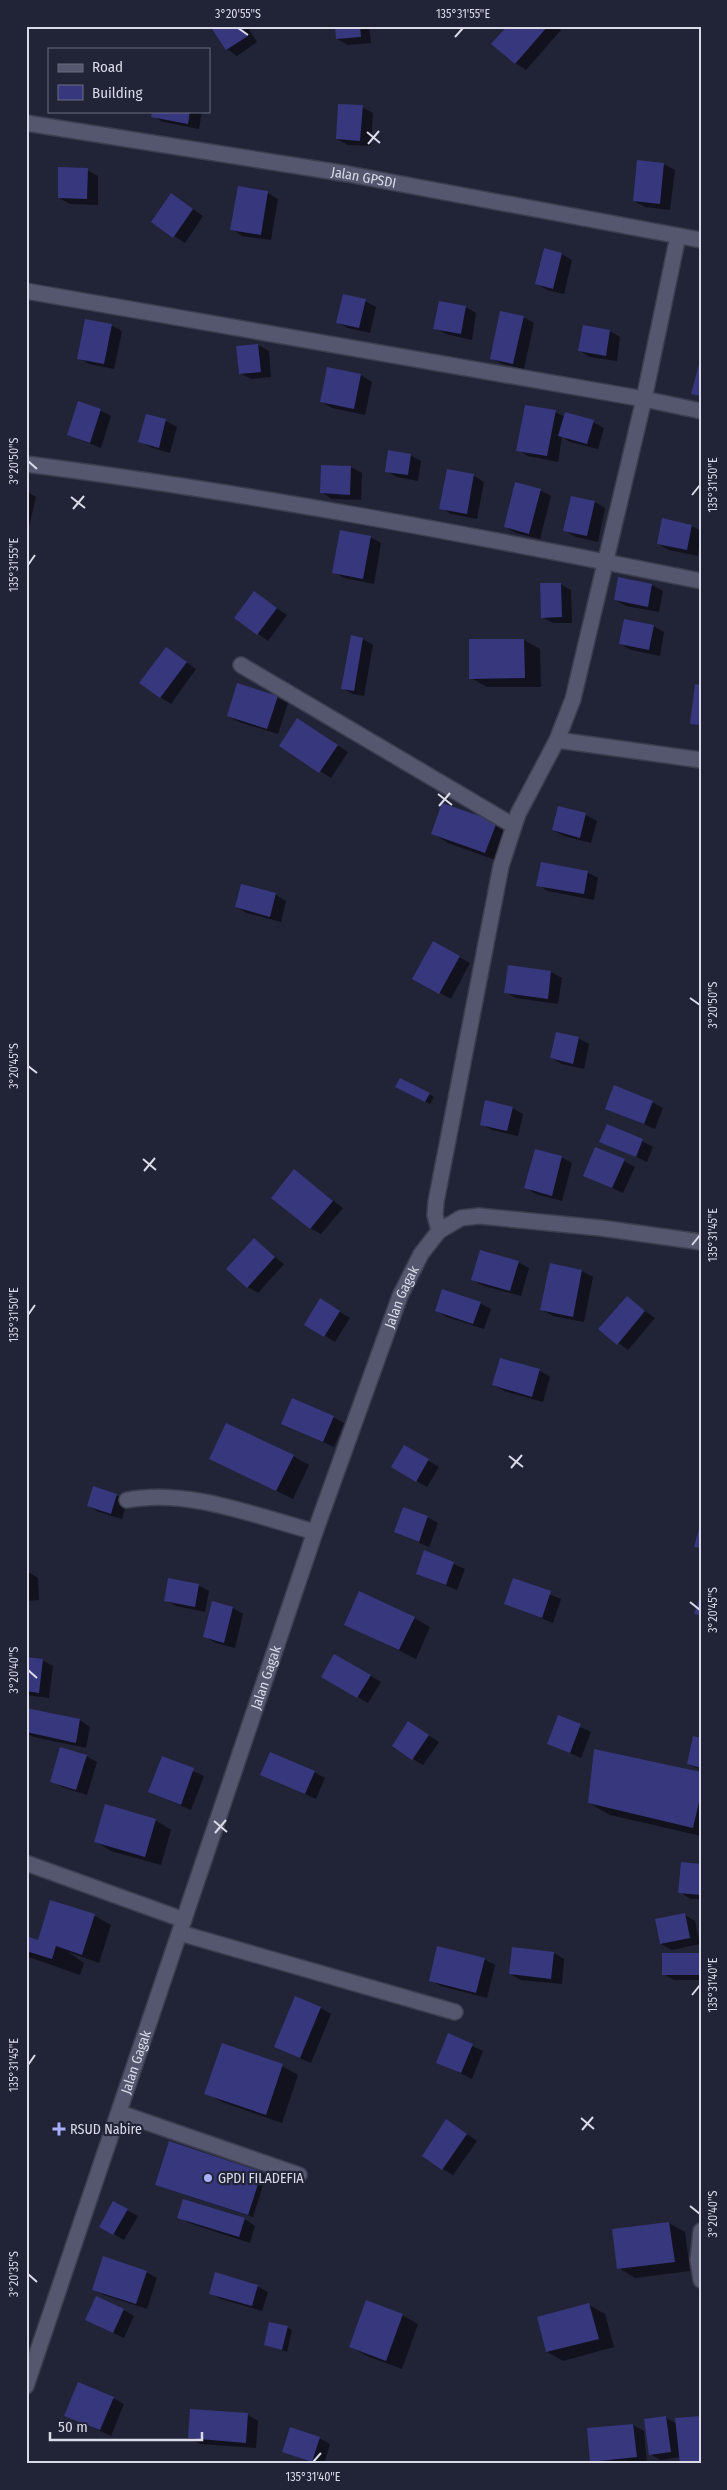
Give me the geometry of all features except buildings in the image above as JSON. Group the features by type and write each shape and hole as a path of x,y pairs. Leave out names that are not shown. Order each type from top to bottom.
{"street":[{"name":"Jalan GPSDI","path":"26,124 348,174 701,240"},
{"path":"439,1231 435,1214 437,1192 495,887 514,826 557,740 578,681 644,399 678,236"},
{"path":"26,290 644,399 701,411"},
{"path":"26,464 116,476 354,516 701,581"},
{"path":"241,665 514,826"},
{"path":"557,740 701,760"},
{"name":"Jalan Gagak","path":"26,2386 120,2113 315,1532 400,1296 421,1254 439,1231 461,1218 479,1216 601,1228 701,1242"},
{"path":"127,1500 149,1495 174,1496 315,1532"},
{"path":"26,1863 182,1926 455,2012"},
{"path":"120,2113 300,2175"},
{"path":"701,2231 698,2260 701,2280"}],"place":[{"name":"RSUD Nabire","path":"59,2129"},
{"name":"GPDI FILADEFIA","path":"208,2178"}]}
